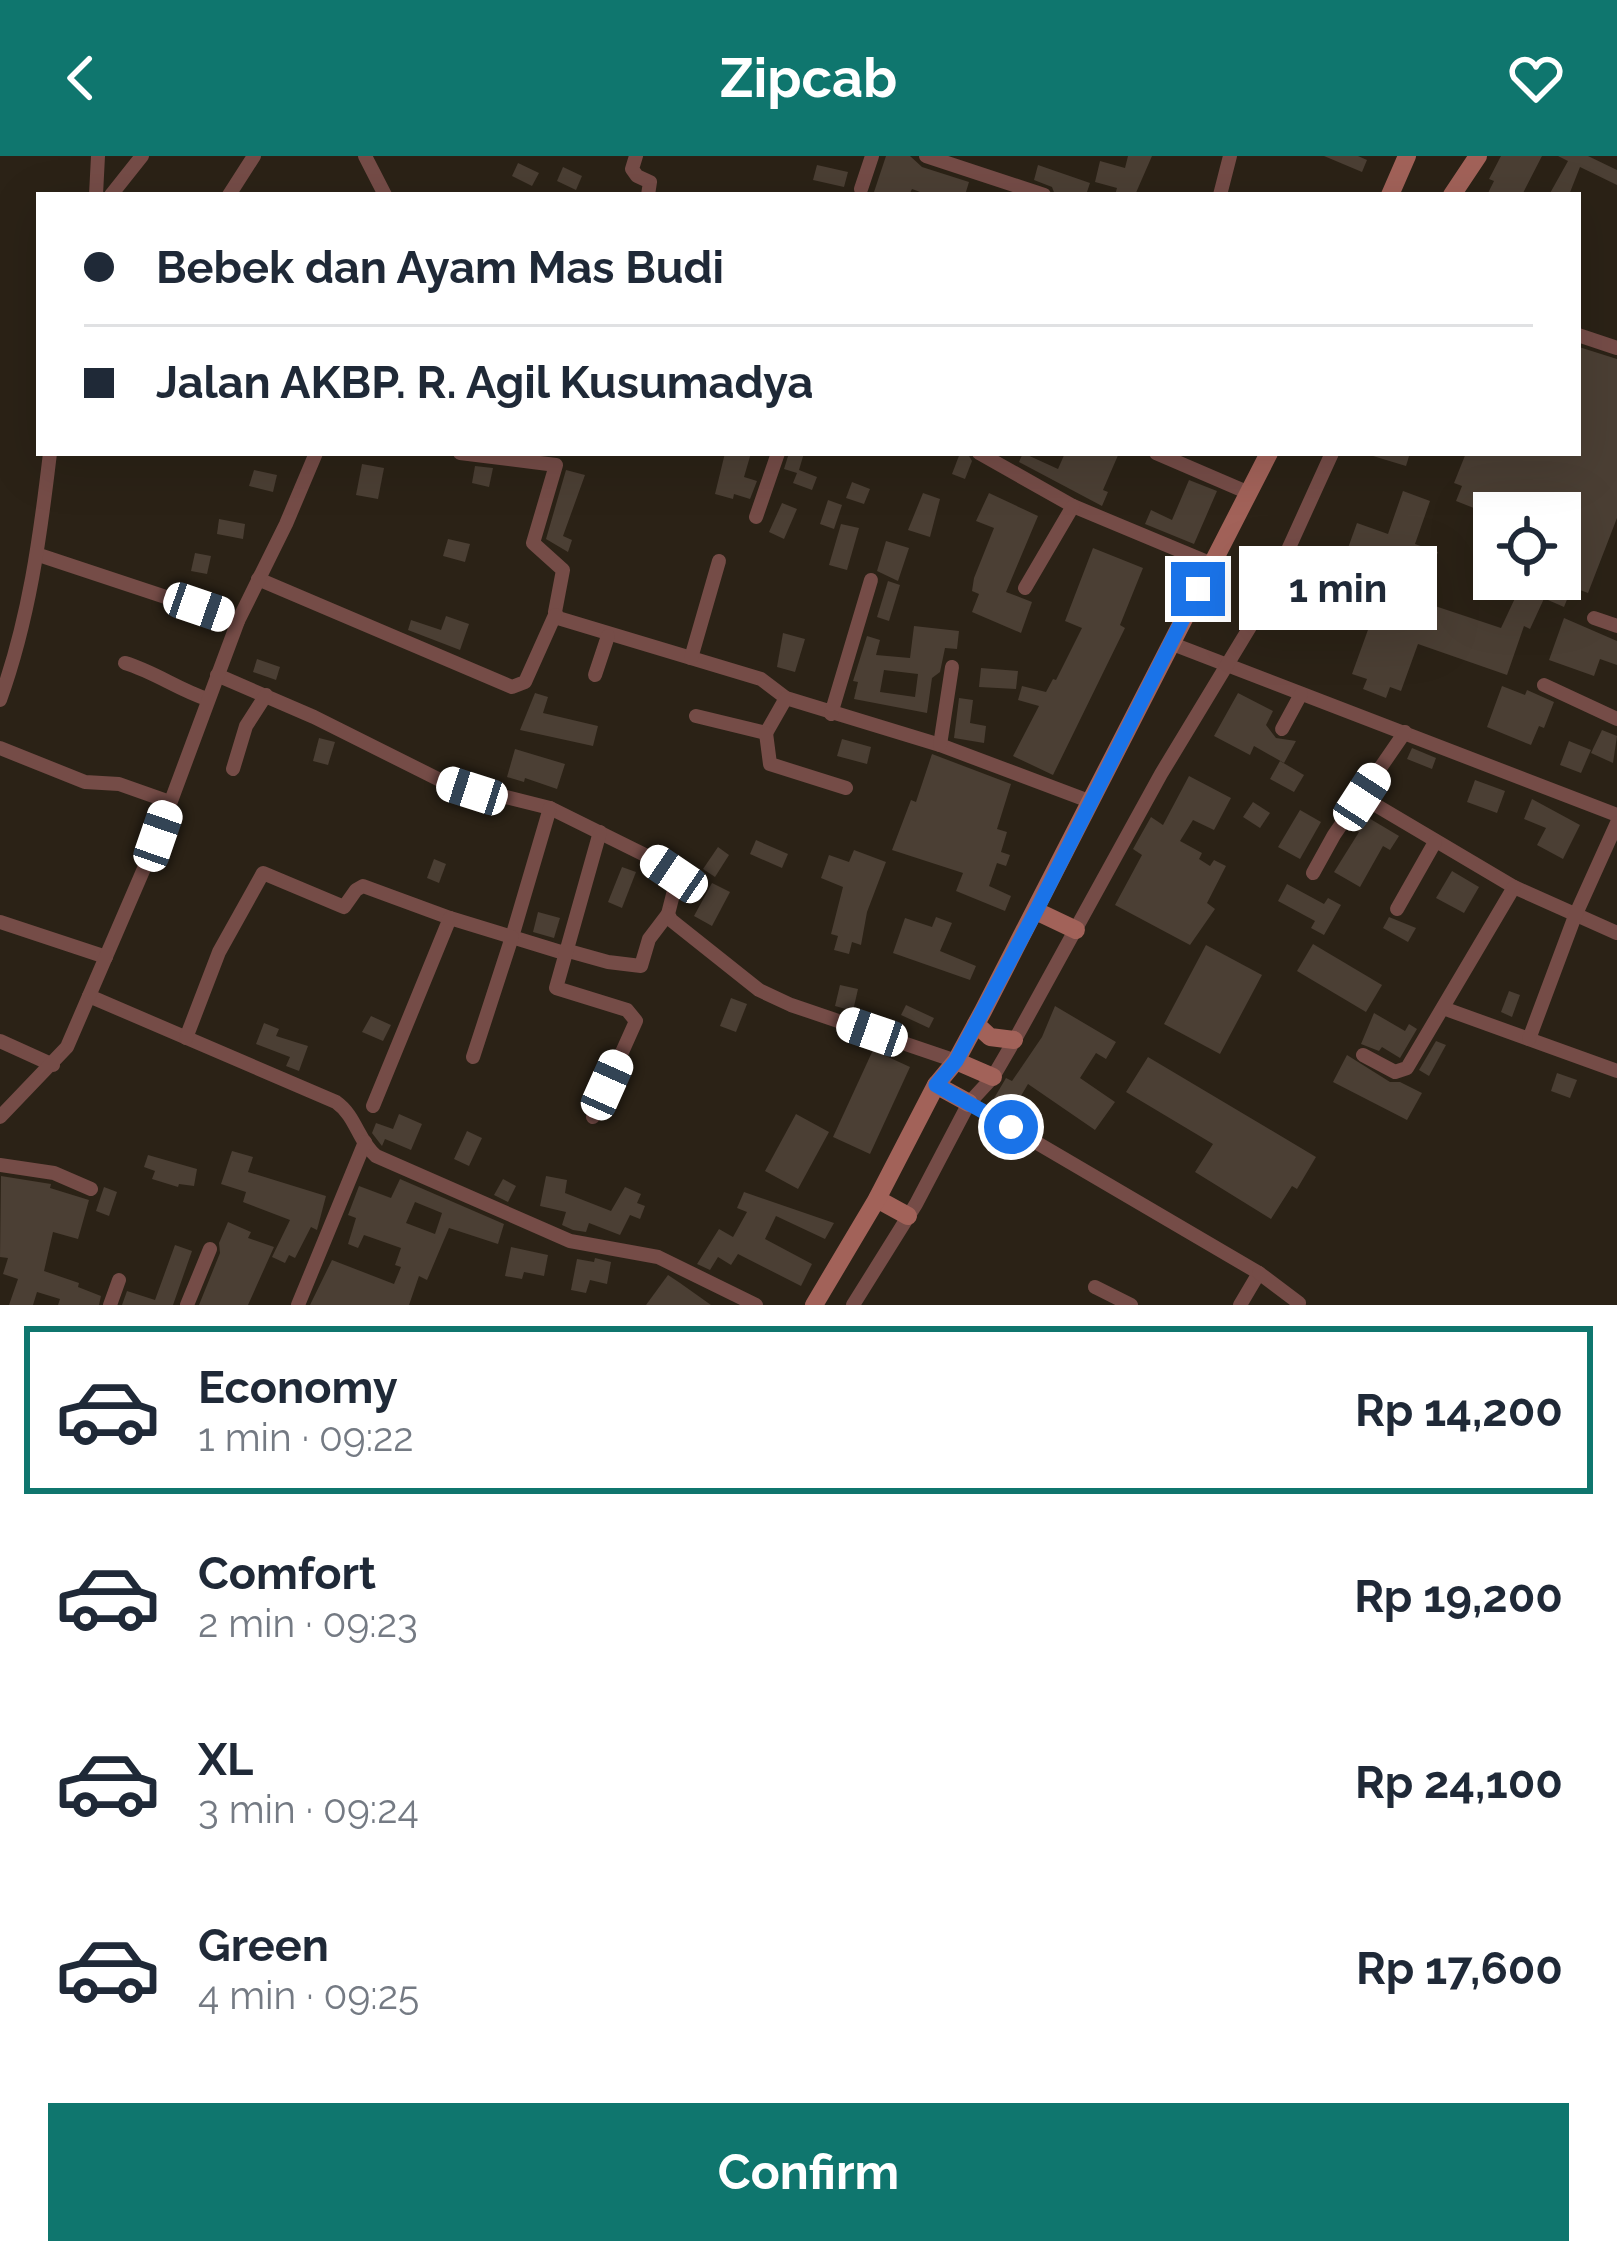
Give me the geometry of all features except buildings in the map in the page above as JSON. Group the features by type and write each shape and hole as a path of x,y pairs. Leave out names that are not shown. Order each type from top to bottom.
{"main road":[{"path":"1391,192 1407,156"},
{"path":"1454,192 1478,156"},
{"path":"814,1305 877,1199 936,1085 976,1024 1268,456"},
{"path":"1036,911 1076,929"},
{"path":"976,1024 990,1037 1014,1040"},
{"path":"956,1061 992,1077"},
{"path":"936,1085 969,1102"},
{"path":"877,1199 908,1216"}],"street":[{"path":"96,192 98,156"},
{"path":"113,192 142,156"},
{"path":"231,192 254,156"},
{"path":"365,156 383,192"},
{"path":"636,156 632,169 650,182 648,192"},
{"path":"862,189 872,156"},
{"path":"926,156 1035,192"},
{"path":"1221,192 1231,156"},
{"path":"1581,335 1617,348"},
{"path":"0,700 17,652 39,555 50,456"},
{"path":"0,1117 67,1046 170,802 238,621 315,456"},
{"path":"258,580 512,687 525,682 555,615 563,570 533,539 558,459 509,456"},
{"path":"756,517 777,456"},
{"path":"984,456 1073,506 1211,564"},
{"path":"1163,456 1249,493"},
{"path":"853,1305 969,1102 992,1077 1014,1040 1262,607 1331,456"},
{"path":"1025,588 1073,506"},
{"path":"39,555 238,621"},
{"path":"691,658 719,561"},
{"path":"832,714 871,580"},
{"path":"555,615 608,636 761,679 786,698 940,745 1089,801"},
{"path":"1594,617 1617,626"},
{"path":"595,675 608,636"},
{"path":"1170,643 1617,819 1528,1039"},
{"path":"125,663 207,699"},
{"path":"940,745 952,667"},
{"path":"186,1038 219,952 262,873 344,907 363,886 512,937 641,966 649,939 668,914 676,876 651,858 550,808 442,781 266,694 217,675"},
{"path":"1544,685 1617,719"},
{"path":"233,769 246,725 266,694"},
{"path":"1282,729 1301,694"},
{"path":"786,698 766,733 770,764 846,788"},
{"path":"696,716 766,733"},
{"path":"1313,873 1405,732"},
{"path":"0,748 85,782 119,784 170,802"},
{"path":"1362,797 1514,887 1617,932"},
{"path":"473,1058 550,808"},
{"path":"593,1117 635,1018 627,1010 556,988 599,832"},
{"path":"1397,909 1435,842"},
{"path":"1363,1055 1401,1072 1514,887"},
{"path":"668,914 704,949 759,990 956,1061"},
{"path":"373,1106 450,918"},
{"path":"0,922 106,957"},
{"path":"89,996 336,1102 354,1120 370,1149 555,1236 658,1257 756,1305"},
{"path":"1442,1007 1617,1071"},
{"path":"0,1041 53,1065"},
{"path":"969,1102 1299,1303"},
{"path":"298,1305 370,1149"},
{"path":"0,1165 54,1173 91,1190"},
{"path":"187,1305 210,1249"},
{"path":"1240,1305 1258,1274"},
{"path":"110,1305 118,1280"},
{"path":"1095,1287 1131,1305"}],"route":[{"path":"1011,1127 936,1085 956,1061 1036,911 1198,589"}]}
